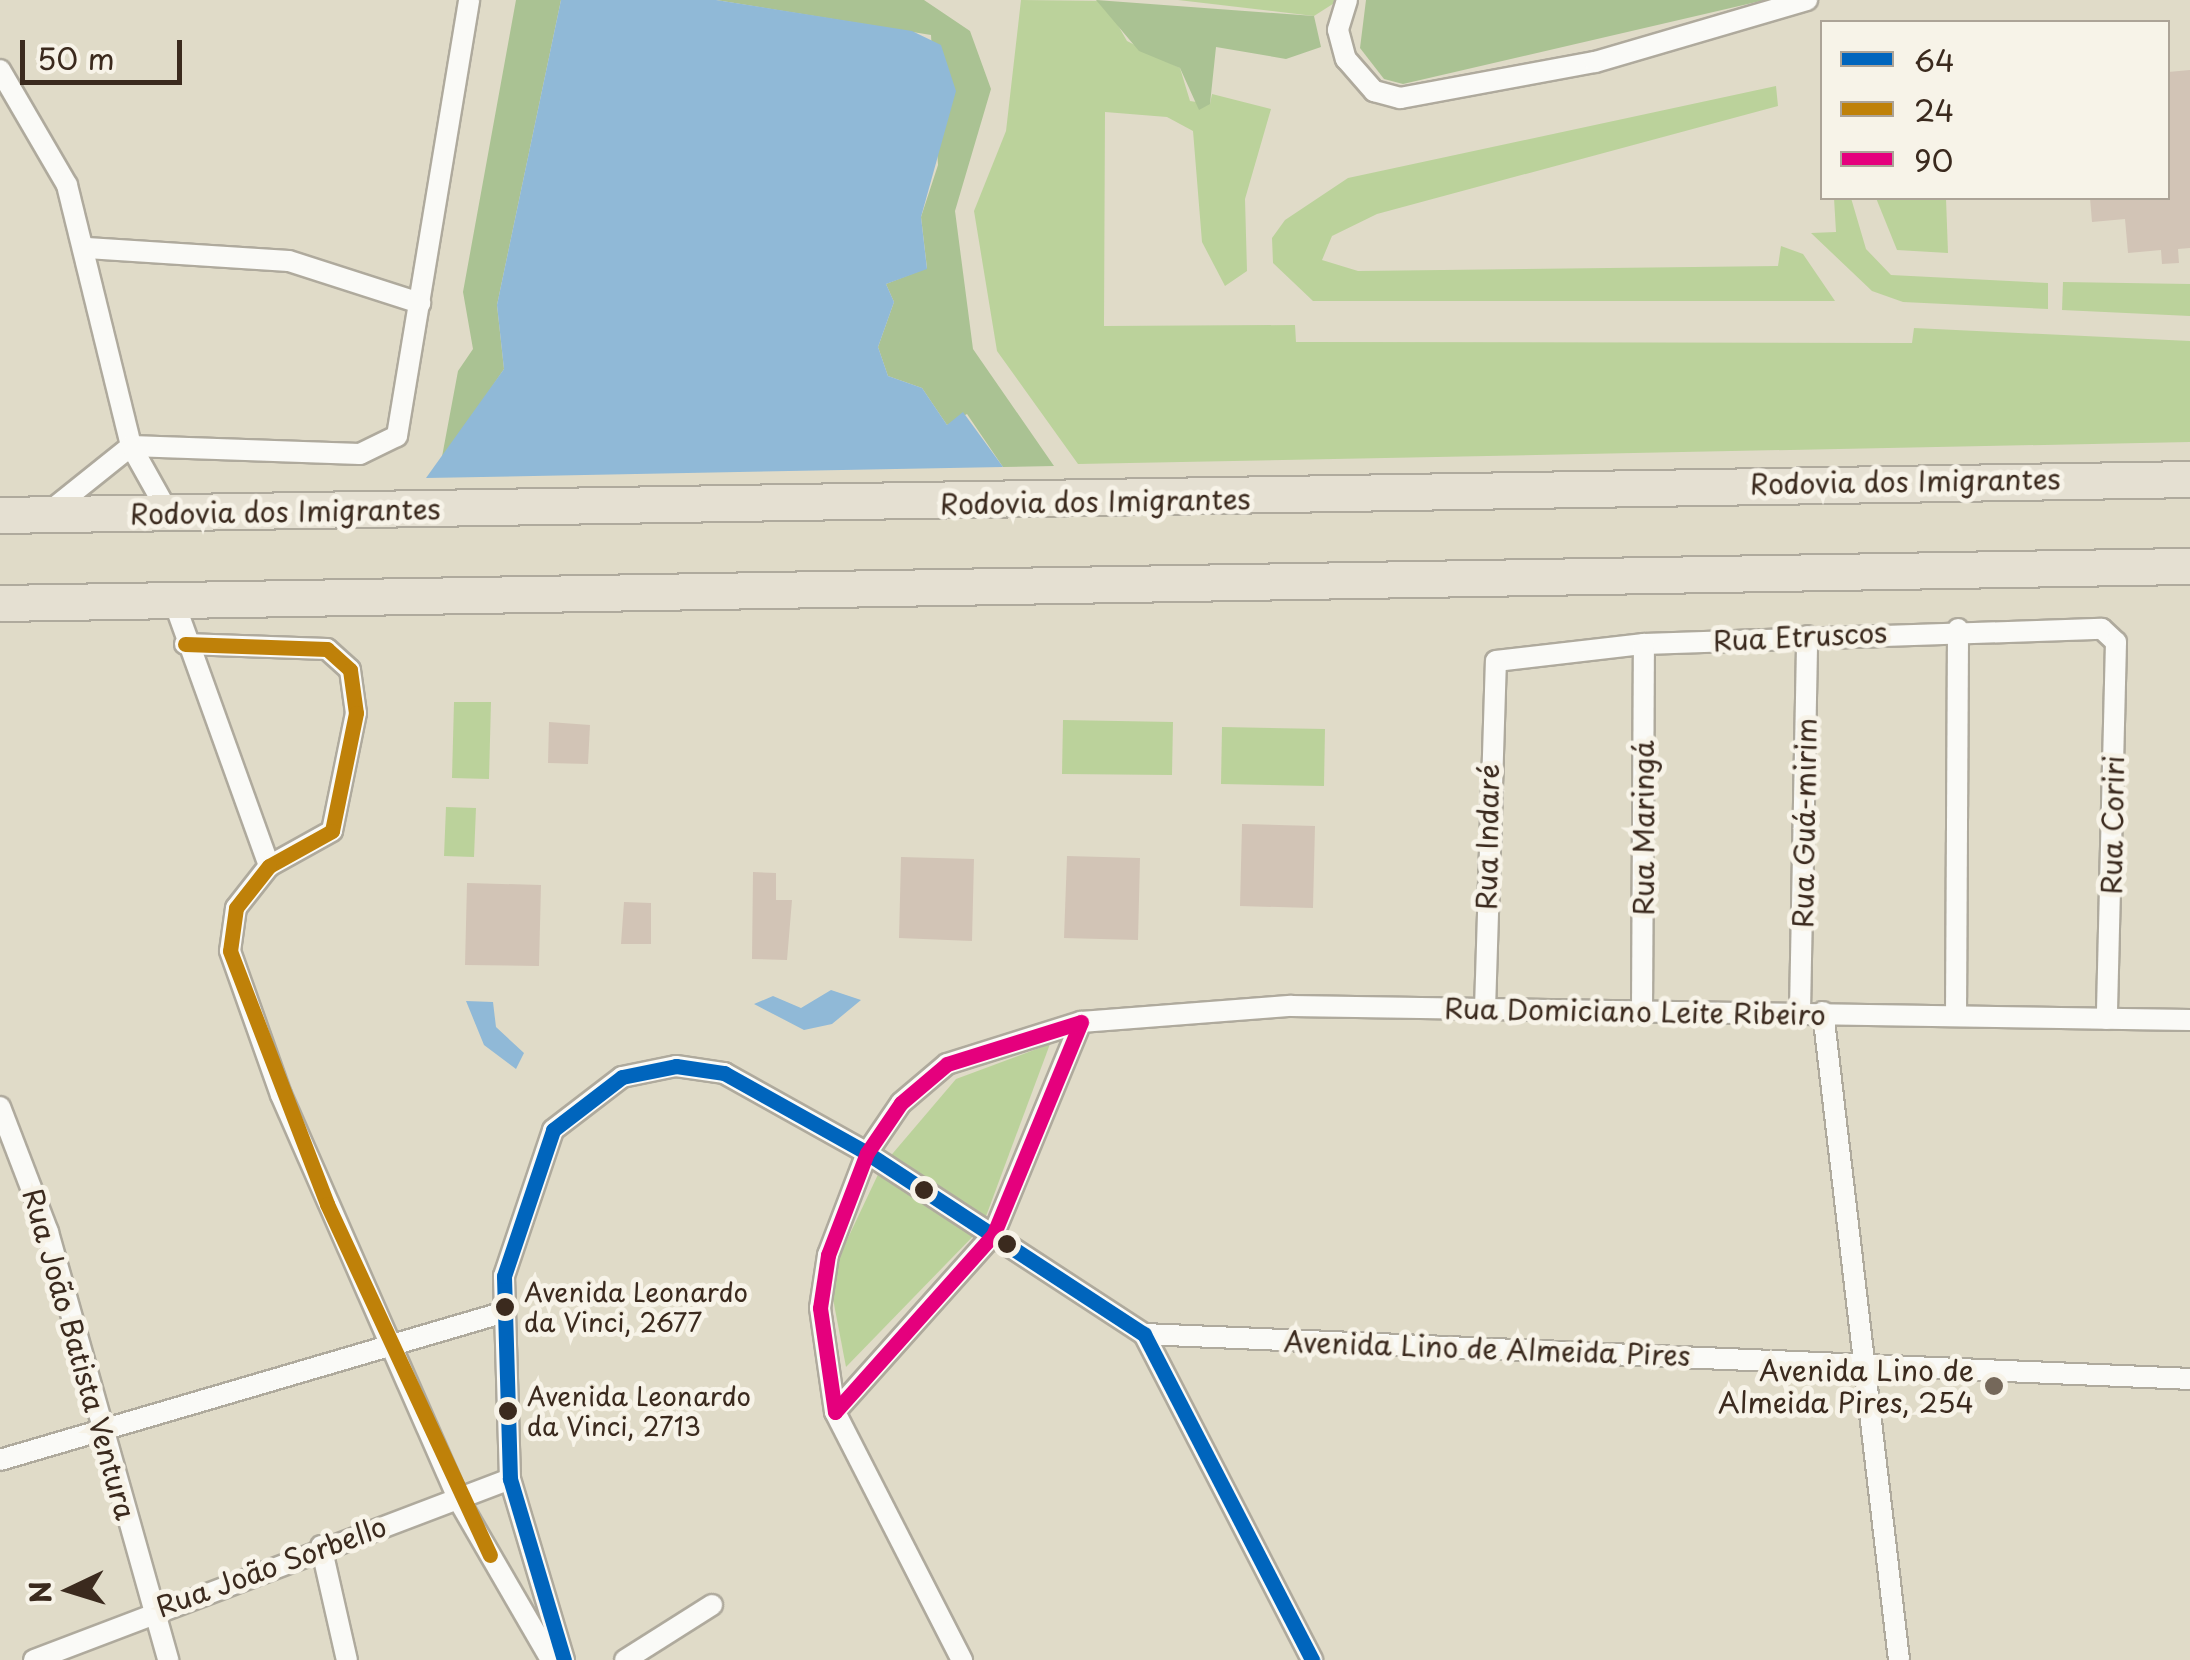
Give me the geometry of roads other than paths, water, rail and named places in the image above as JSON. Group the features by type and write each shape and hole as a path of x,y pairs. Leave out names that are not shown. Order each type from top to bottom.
{"highway":[{"name":"Rodovia dos Imigrantes","path":"0,515 2190,478"},
{"path":"0,603 2190,566"},
{"path":"0,617 39,602"}],"street":[{"path":"46,514 131,446 360,454 397,436 469,0"},
{"path":"1347,0 1338,30 1357,80 1400,98 1595,62 1806,0"},
{"path":"0,70 41,128 87,248 131,446 168,512"},
{"path":"87,248 290,260 420,303"},
{"path":"172,599 185,644 269,866"},
{"path":"1956,1016 1958,628"},
{"name":"Rua Etruscos","path":"1492,665 1644,644 1958,628 2111,632"},
{"name":"Rua Coriri","path":"2108,1019 2111,632"},
{"name":"Rua Guá-mirim","path":"1800,1011 1808,636"},
{"path":"185,644 328,649 350,670 356,713 332,831 269,866 229,929 281,1095 388,1339 459,1500 550,1660"},
{"name":"Rua Maringá","path":"1642,1012 1644,644"},
{"name":"Rua Indaré","path":"1485,1009 1492,665"},
{"name":"Rua Domiciano Leite Ribeiro","path":"962,1660 835,1412 820,1308 828,1256 867,1153 901,1104 947,1064 1081,1022 1291,1006 2190,1020"},
{"path":"1823,1012 1867,1359 1898,1660"},
{"path":"835,1412 993,1235 1081,1022"},
{"path":"564,1660 510,1478 498,1314 536,1162 553,1130 622,1077 676,1066 724,1073 867,1153 1144,1334 1312,1660"},
{"name":"Rua João Batista Ventura","path":"0,1108 48,1232 100,1429 168,1660"},
{"path":"0,1460 388,1339 498,1314"},
{"name":"Avenida Lino de Almeida Pires","path":"1144,1334 1867,1359 2190,1378"},
{"name":"Rua João Sorbello","path":"34,1660 154,1608 459,1500 510,1478"},
{"path":"321,1546 348,1660"},
{"path":"625,1660 712,1605"}],"water":[{"path":"561,0 716,0 912,31 941,45 956,91 921,217 927,269 886,284 894,302 878,347 888,376 922,388 947,425 963,412 1003,467 426,478 504,369 497,305"},
{"path":"831,990 861,1000 832,1024 804,1030 754,1004 773,996 801,1008"},
{"path":"466,1001 493,1002 496,1027 524,1053 516,1069 484,1045"}],"place":[{"name":"Avenida Leonardo da Vinci, 2677","path":"505,1307"},
{"name":"Avenida Lino de Almeida Pires, 254","path":"1994,1386"},
{"name":"Avenida Leonardo da Vinci, 2713","path":"508,1411"}]}
